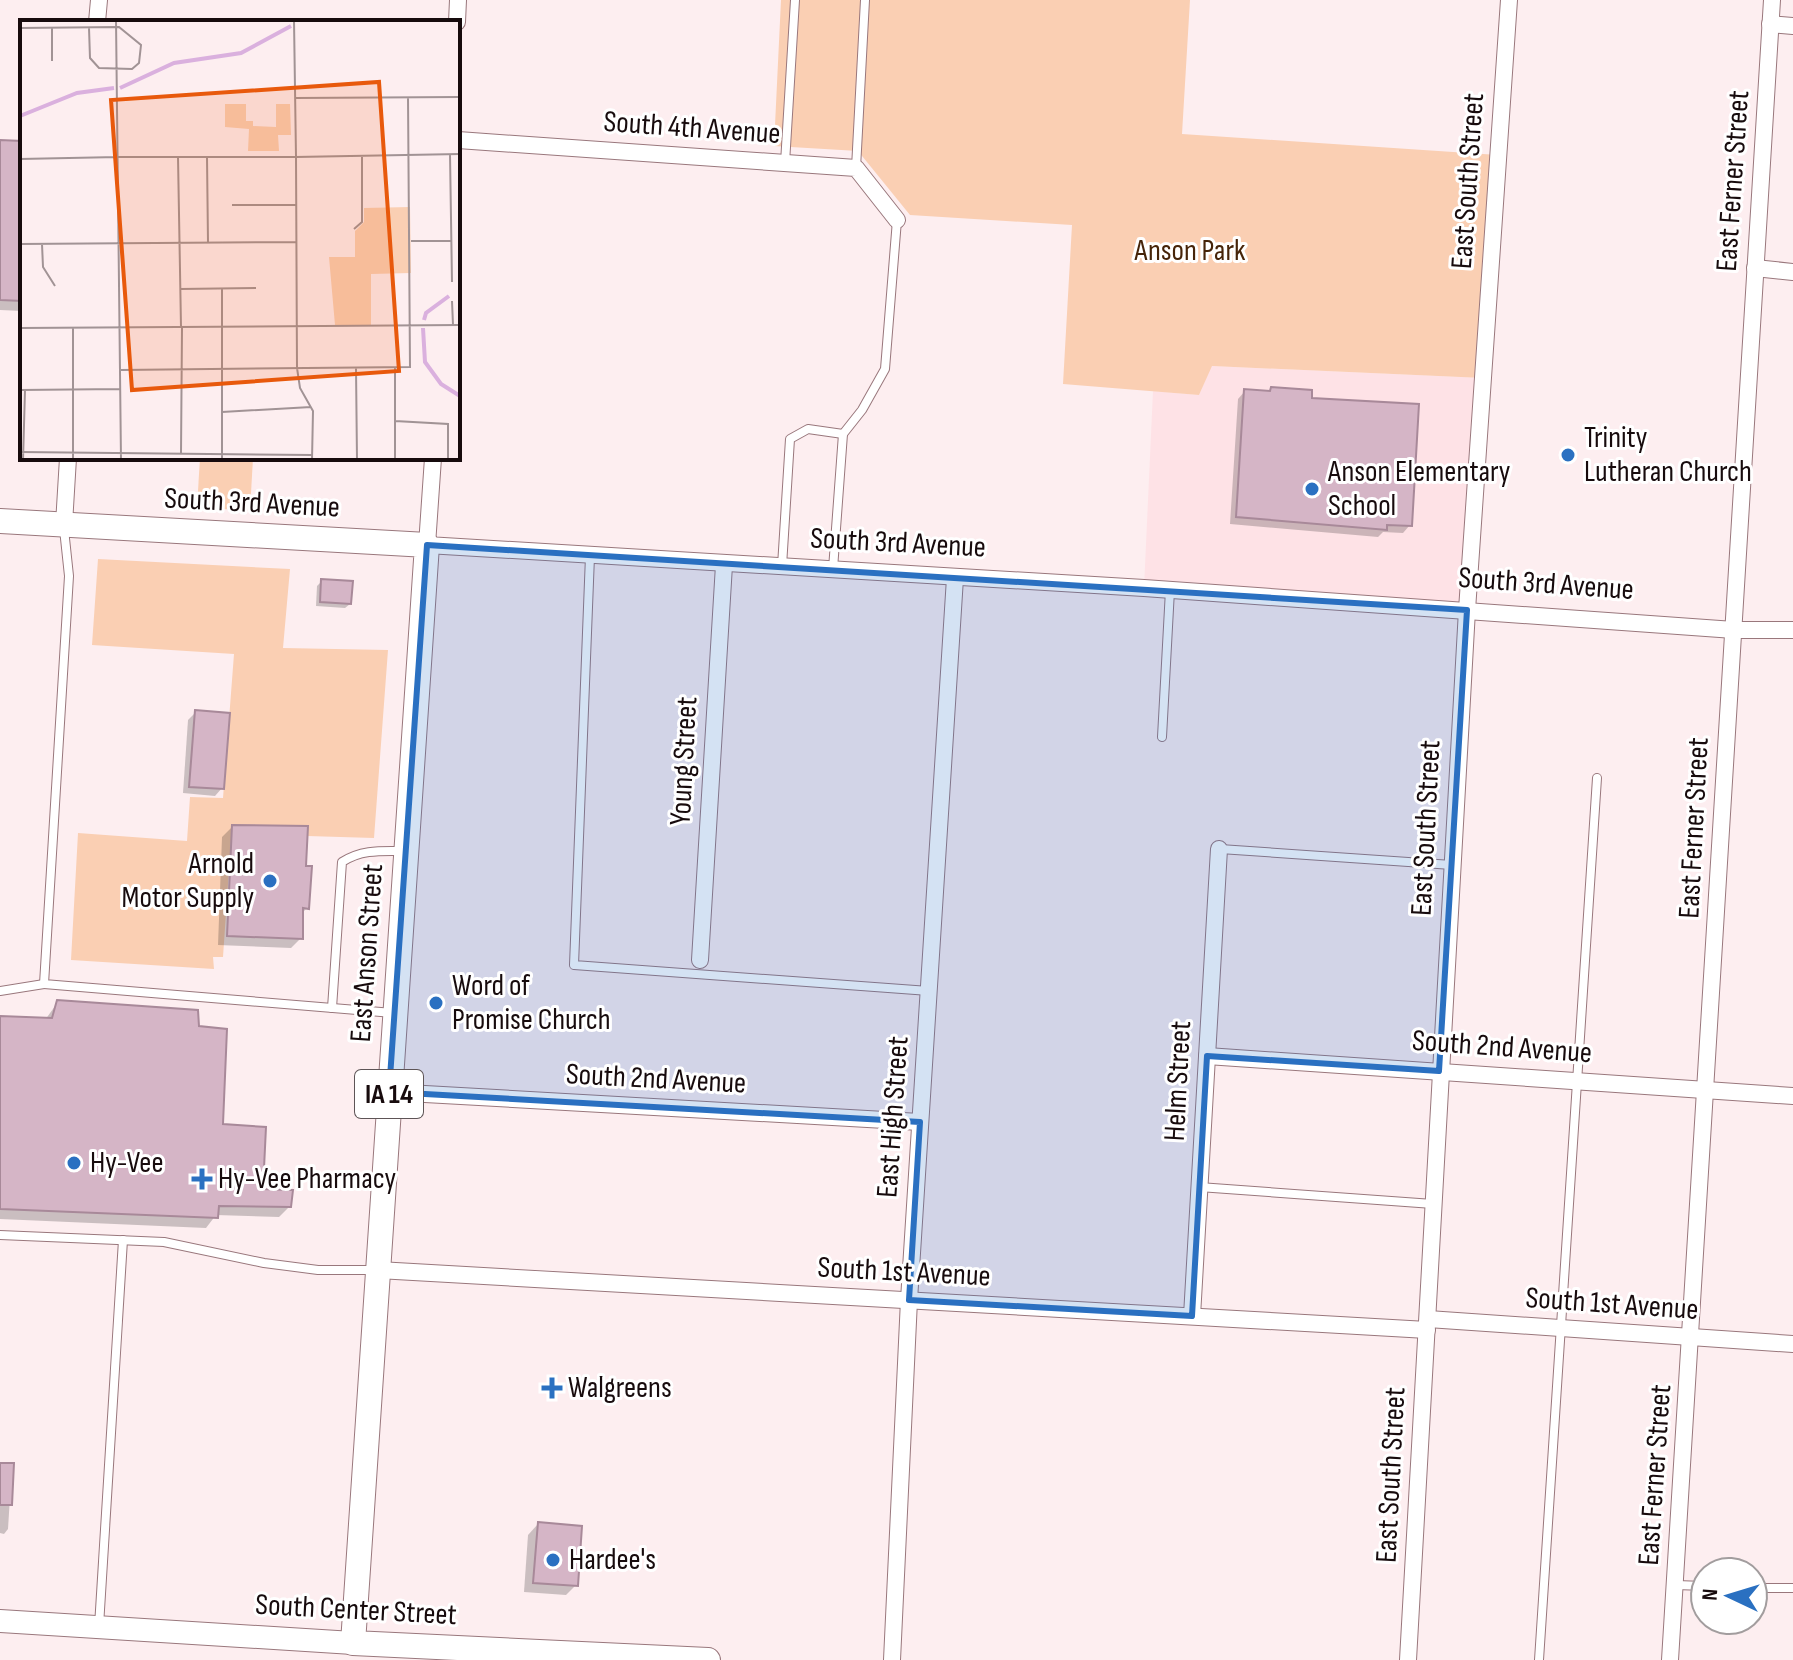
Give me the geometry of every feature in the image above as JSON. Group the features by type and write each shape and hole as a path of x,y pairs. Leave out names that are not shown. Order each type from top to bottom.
{"main road":[{"name":"South 3rd Avenue","path":"0,521 427,545"},
{"name":"East Anson Street","path":"353,1652 427,545"},
{"name":"South Center Street","path":"0,1621 99,1627 353,1652 708,1660"}],"street":[{"path":"97,20 99,0"},
{"path":"457,20 458,0"},
{"name":"East South Street","path":"1408,1660 1467,610 1509,0"},
{"name":"East Ferner Street","path":"1670,1660 1772,0"},
{"path":"1770,24 1793,26"},
{"name":"South 4th Avenue","path":"460,140 856,168"},
{"path":"856,168 897,220"},
{"path":"1755,268 1793,272"},
{"path":"64,524 68,460"},
{"name":"East Anson Street","path":"427,545 433,460"},
{"name":"South 3rd Avenue","path":"427,545 1170,590 1734,630 1793,630"},
{"name":"Young Street","path":"700,960 724,565"},
{"name":"East High Street","path":"892,1660 909,1300 955,578"},
{"name":"Helm Street","path":"1192,1316 1219,849"},
{"name":"South 2nd Avenue","path":"1207,1056 1793,1096"},
{"name":"South 2nd Avenue","path":"389,1092 920,1122"},
{"name":"South 1st Avenue","path":"378,1270 1192,1316 1560,1328 1793,1344"}],"lane":[{"path":"785,163 795,0"},
{"path":"856,168 865,0"},
{"path":"833,571 843,434 862,410 885,369 897,220"},
{"path":"782,568 790,439 808,429 843,434"},
{"path":"44,984 69,576 64,524"},
{"path":"590,556 574,965 929,991"},
{"path":"1162,737 1170,590"},
{"path":"1539,1660 1597,778"},
{"path":"1219,849 1452,865"},
{"path":"332,1008 342,862 353,854 373,850 406,851"},
{"path":"0,991 44,984 395,1013"},
{"path":"1199,1187 1433,1204"},
{"path":"0,1235 164,1242 264,1263 318,1270 378,1270"},
{"path":"99,1627 123,1240"},
{"path":"1676,1585 1689,1585"},
{"path":"1769,1588 1793,1588"}],"highlighted area":[{"path":"427,545 1467,610 1439,1071 1207,1056 1192,1316 909,1300 920,1122 389,1092"}],"shaded area":[{"name":"Anson Elementary School","path":"1211,366 1483,378 1467,610 1144,588 1153,391 1199,395"}],"green space":[{"name":"Anson Park","path":"781,0 1190,0 1182,134 1498,155 1483,378 1212,366 1199,395 1063,384 1072,225 910,215 858,151 774,146"},
{"path":"200,460 253,460 250,511 197,507"},
{"path":"98,559 290,569 283,648 388,650 374,838 307,836 308,826 232,825 223,957 213,957 214,969 71,960 78,833 187,841 190,797 223,798 234,654 92,645"}],"building":[{"path":"0,140 20,141 20,301 0,300"},
{"name":"Anson Elementary School","path":"1271,387 1312,390 1312,398 1419,404 1412,526 1387,525 1387,530 1236,517 1244,389 1270,391"},
{"path":"321,579 353,581 351,604 320,602"},
{"path":"195,710 230,713 224,789 189,787"},
{"path":"232,825 308,826 306,866 312,866 309,909 303,908 303,939 227,936"},
{"path":"57,1000 198,1010 199,1026 227,1029 223,1124 266,1127 263,1189 293,1190 291,1207 219,1206 218,1218 0,1209 0,1016 52,1018"},
{"path":"0,1463 14,1463 12,1505 0,1505"},
{"path":"538,1522 582,1526 578,1586 533,1583"}],"place":[{"name":"Trinity Lutheran Church","path":"1568,455"},
{"name":"Anson Elementary School","path":"1312,489"},
{"name":"Arnold Motor Supply","path":"270,881"},
{"name":"Word of Promise Church","path":"436,1003"},
{"name":"Hy-Vee","path":"74,1163"},
{"name":"Hy-Vee Pharmacy","path":"202,1179"},
{"name":"Walgreens","path":"552,1388"},
{"name":"Hardee's","path":"553,1560"}]}
